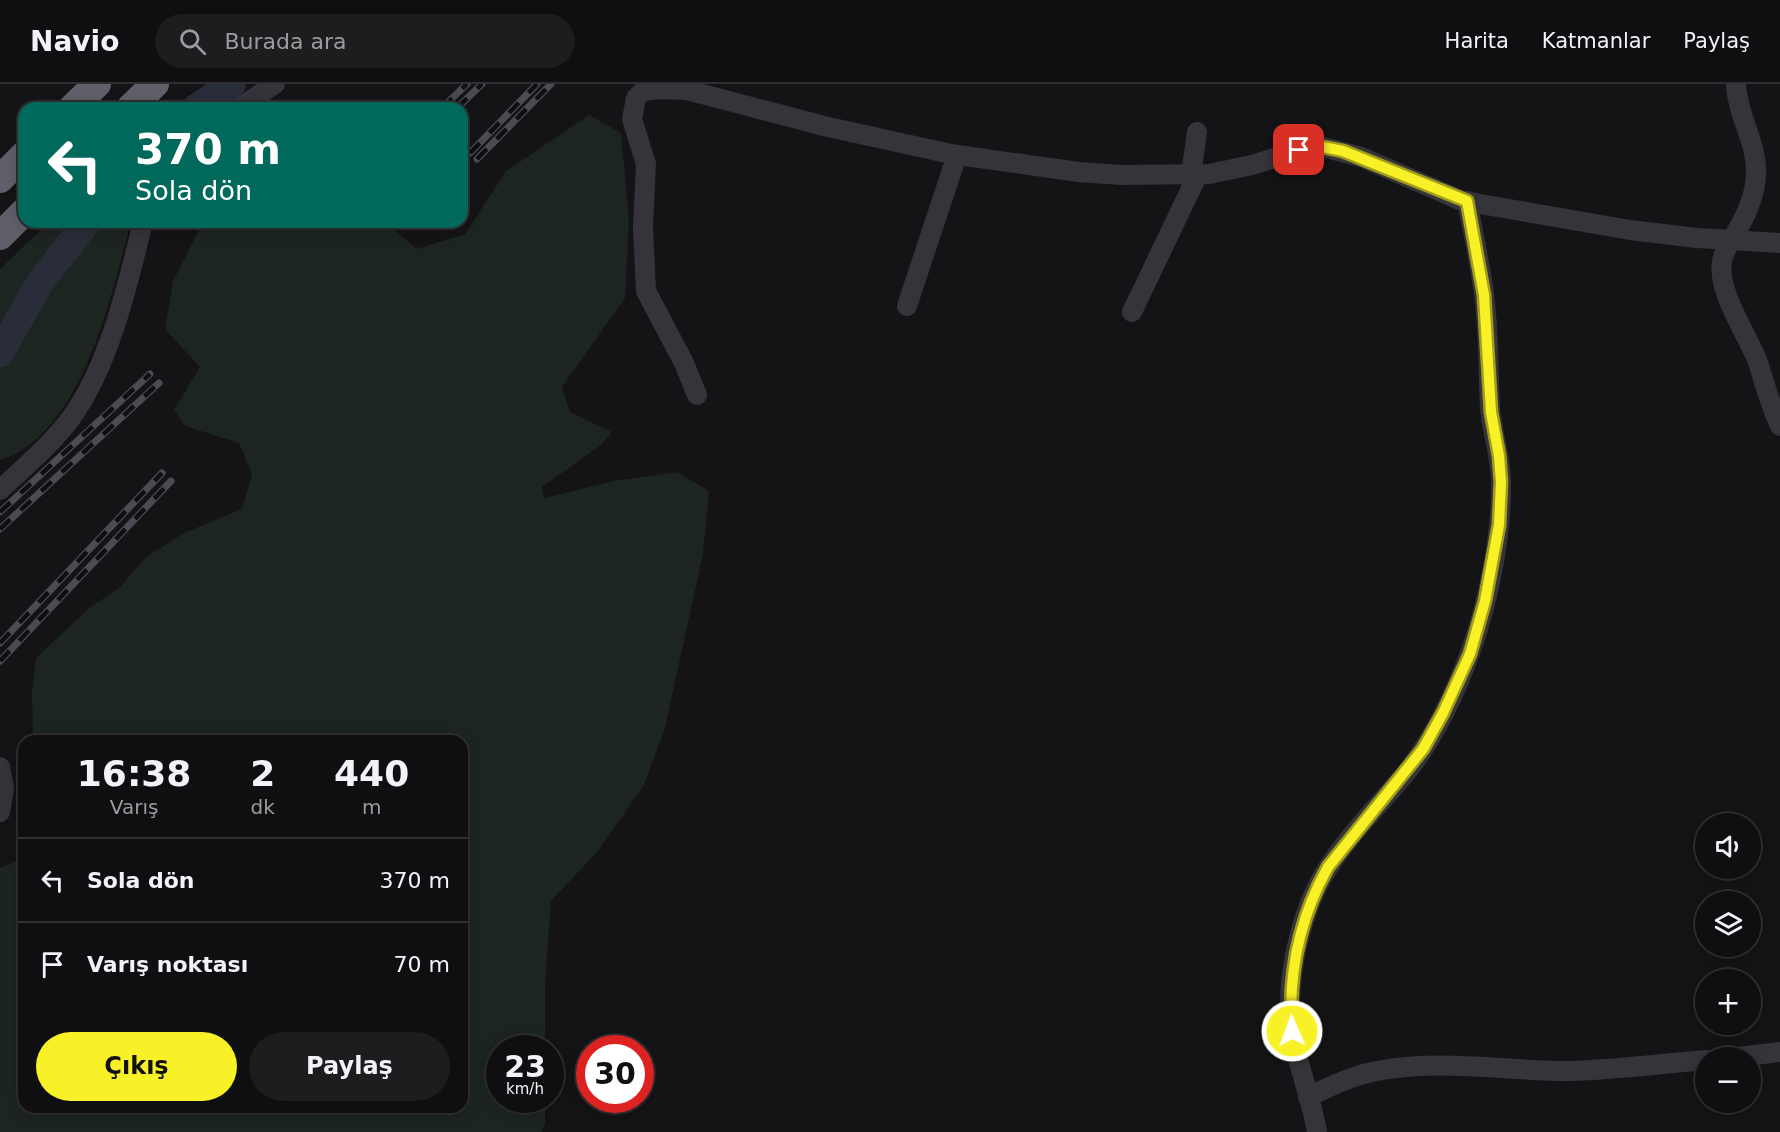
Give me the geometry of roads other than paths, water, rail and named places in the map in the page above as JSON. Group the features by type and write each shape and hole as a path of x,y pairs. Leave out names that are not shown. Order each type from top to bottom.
{"highway":[{"path":"78,102 97,84"},
{"path":"136,102 155,84"},
{"path":"0,179 18,161"},
{"path":"0,236 18,218"}],"street":[{"path":"248,102 275,84"},
{"path":"1737,84 1739,105 1752,147 1756,174 1754,190 1722,261 1725,286 1732,307 1776,402 1780,426"},
{"path":"697,395 679,353 650,303 644,285 643,227 646,164 632,118 634,104 640,93 650,89 687,90 814,123 957,155 1078,172 1142,176 1195,175 1232,169 1299,150 1323,147 1361,157 1467,201 1630,230 1780,243"},
{"path":"1132,312 1195,175 1197,132"},
{"path":"906,306 957,155"},
{"path":"1317,1132 1294,1050 1290,999 1293,965 1310,905 1328,867 1413,763 1443,713 1470,654 1478,628 1495,548 1500,505 1499,456 1491,412 1484,295 1467,201"},
{"path":"0,490 55,438 72,417 88,389 108,345 127,288 142,228"},
{"path":"0,767 4,788 0,812"},
{"path":"1761,1054 1780,1052"},
{"path":"1308,1097 1352,1077 1394,1068 1608,1070 1695,1061"}],"waterway":[{"path":"205,102 232,84"},
{"path":"0,353 39,284 82,228"}],"railway":[{"path":"448,102 467,84"},
{"path":"463,102 482,84"},
{"path":"470,153 537,84"},
{"path":"477,159 551,84"},
{"path":"0,512 150,374"},
{"path":"0,529 159,383"},
{"path":"0,643 162,473"},
{"path":"0,661 171,481"}]}
